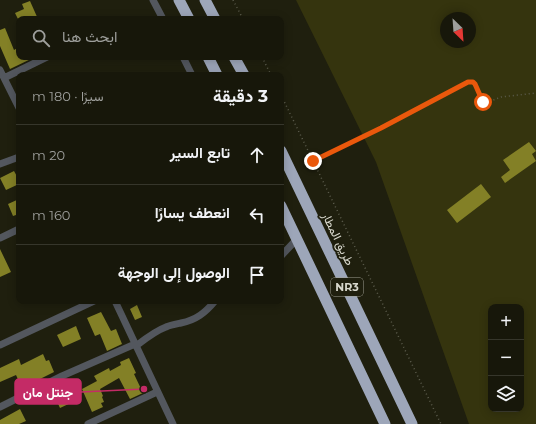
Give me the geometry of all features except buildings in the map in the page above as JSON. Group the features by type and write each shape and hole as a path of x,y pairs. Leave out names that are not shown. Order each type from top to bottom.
{"highway":[{"path":"179,0 187,16"},
{"path":"205,0 213,16"},
{"path":"210,60 216,72"},
{"path":"236,60 242,72"},
{"name":"طريق المطار","path":"284,157 412,424"},
{"name":"NR3","path":"284,212 385,424"}],"street":[{"path":"153,0 161,16"},
{"path":"16,72 41,60"},
{"path":"184,60 190,72"},
{"path":"0,70 16,102"},
{"path":"4,78 16,72"},
{"path":"0,164 16,158"},
{"path":"0,238 16,230"},
{"path":"284,253 297,239"},
{"path":"0,345 88,304"},
{"path":"116,304 173,424"},
{"path":"0,407 62,376 136,345 160,329 200,317 213,304"},
{"path":"88,424 157,392"}],"path":[{"path":"234,0 242,16"},
{"path":"264,60 270,72"},
{"path":"313,161 470,82 475,84 483,102 486,104 502,97 536,93"},
{"path":"284,101 441,424"}],"shaded area":[{"path":"296,0 536,0 536,424 469,424 376,162"}],"place":[{"name":"جنتل مان","path":"144,389"}],"route":[{"path":"313,161 425,106 468,82 473,82 475,84 483,102"}]}
